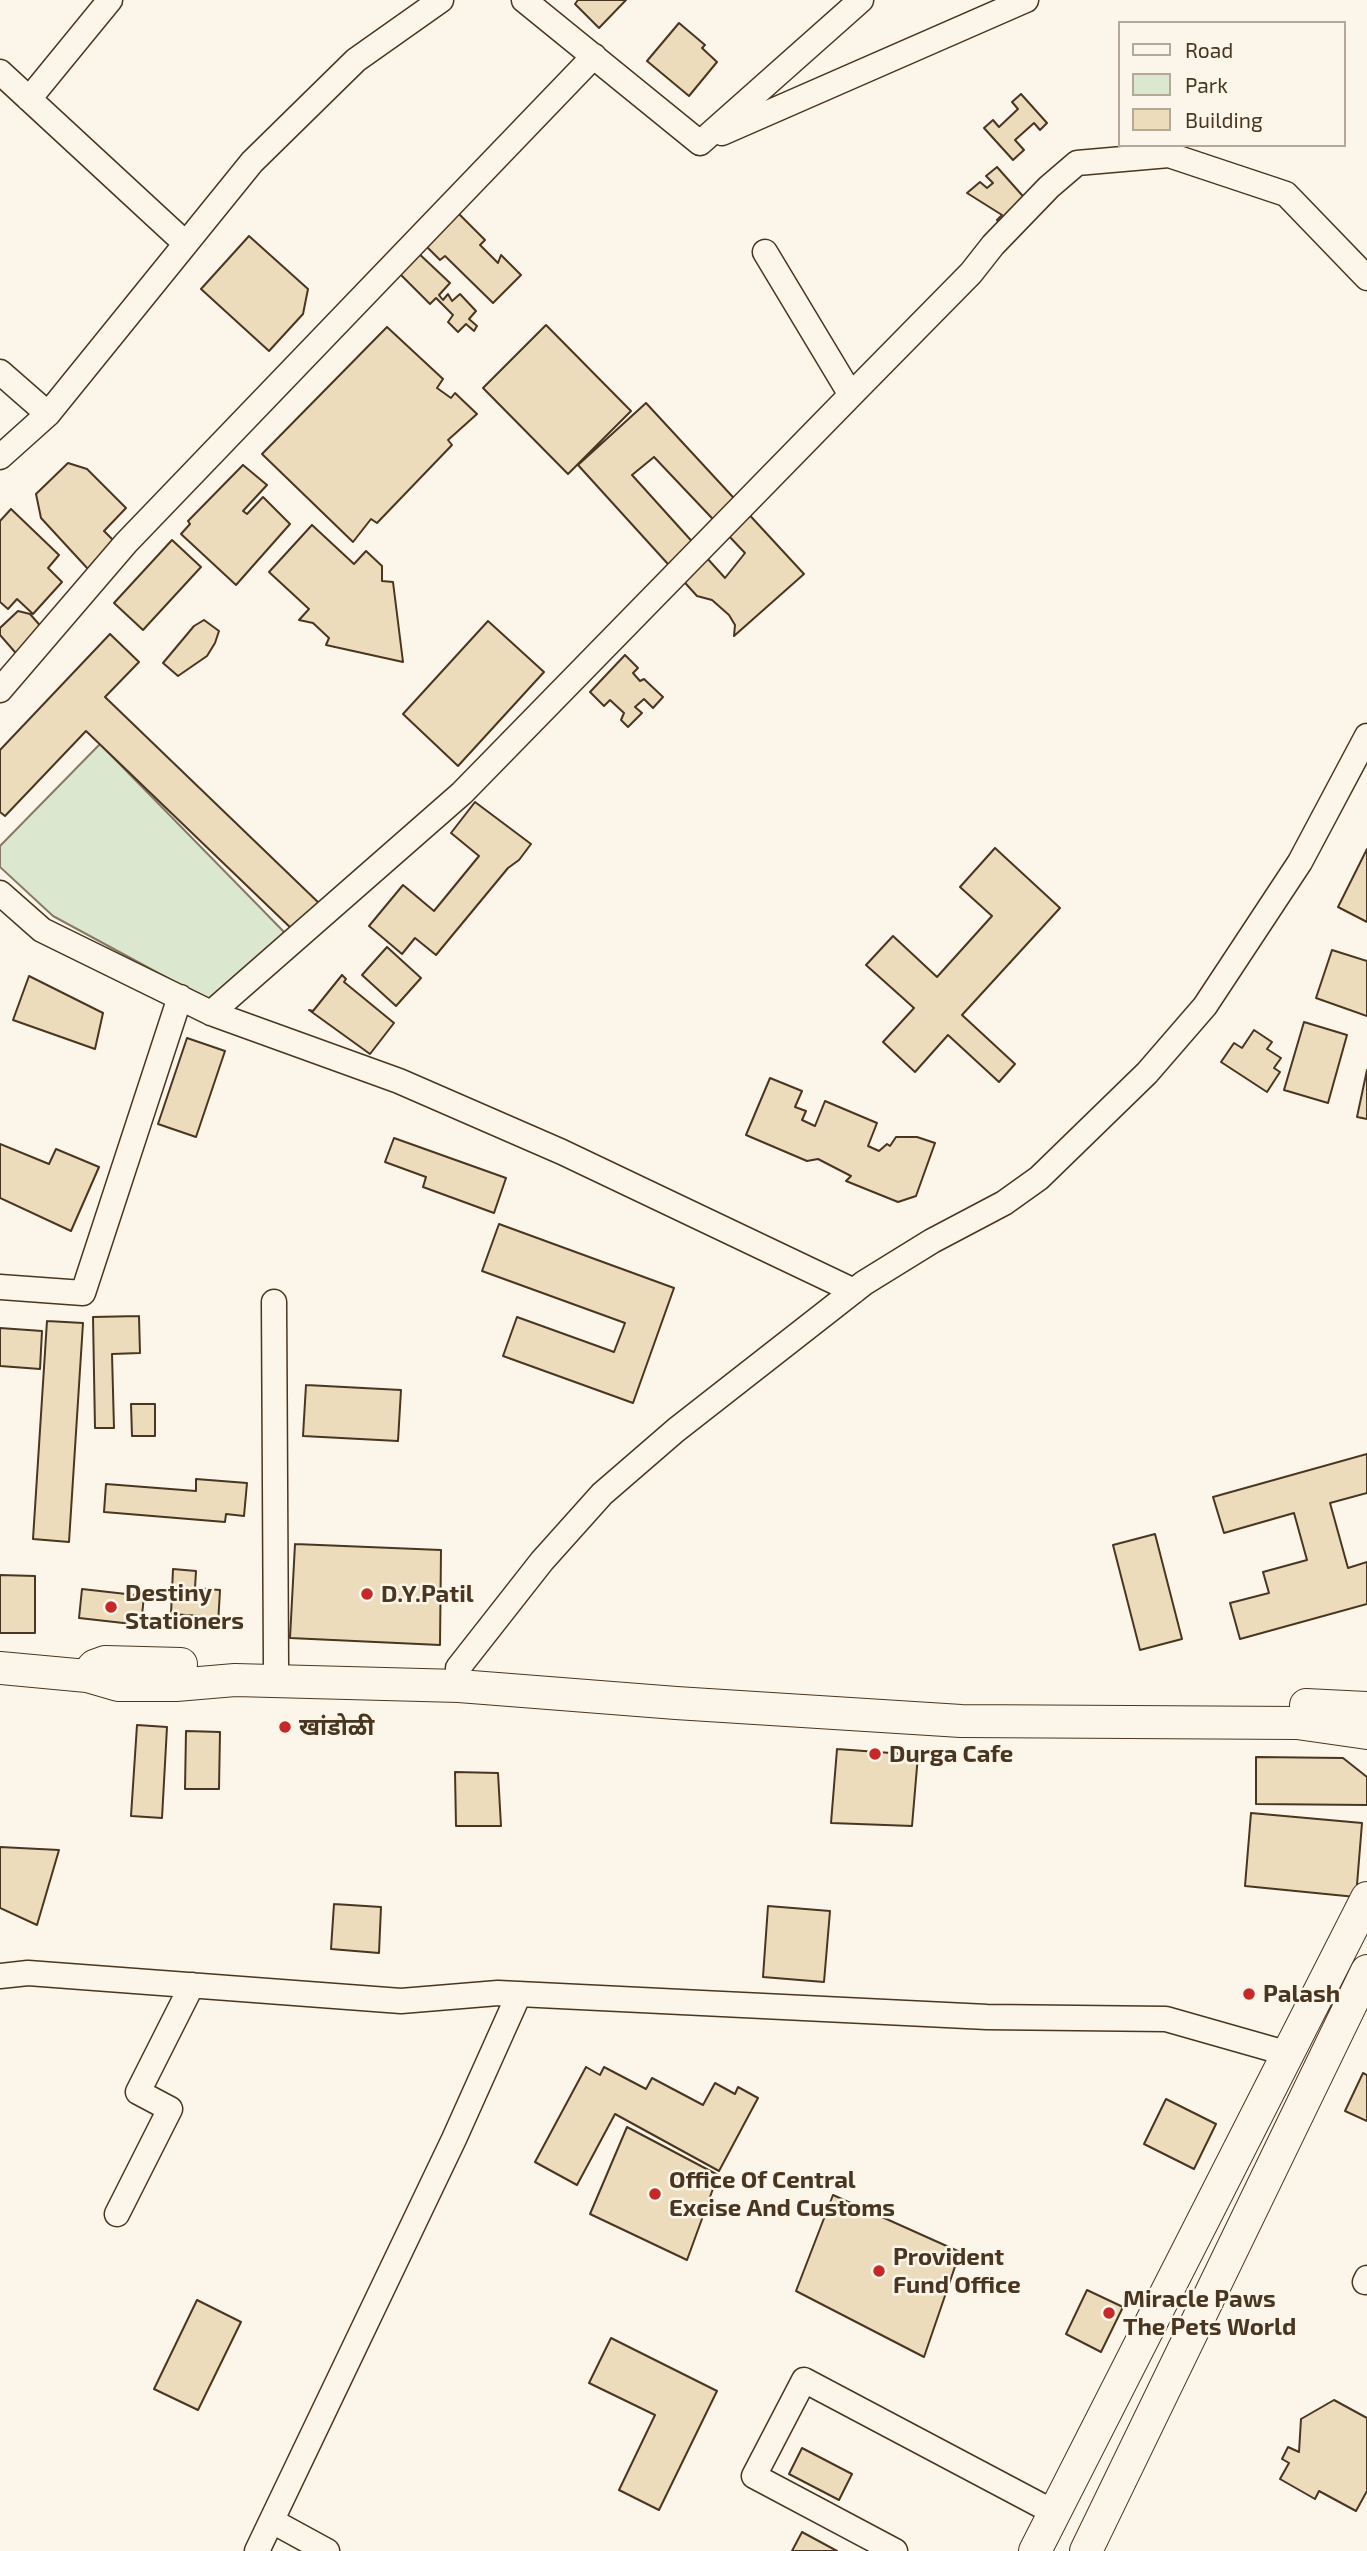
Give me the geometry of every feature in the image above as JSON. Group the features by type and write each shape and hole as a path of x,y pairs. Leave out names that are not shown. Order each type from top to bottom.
{"main road":[{"path":"87,1676 94,1667 105,1662 276,1665 458,1677 676,1703 961,1720 1297,1723 1367,1733"},
{"path":"0,1668 87,1676 118,1685 176,1685 235,1680 458,1677 817,1690 967,1700 1204,1702 1367,1708"},
{"path":"1035,2551 1367,1898"},
{"path":"1086,2551 1364,1987"}],"street":[{"path":"29,99 110,0"},
{"path":"0,457 48,414 252,162 356,60 441,0"},
{"path":"524,0 700,143"},
{"path":"700,143 861,0"},
{"path":"700,143 1026,0"},
{"path":"0,691 126,543 594,56"},
{"path":"0,72 185,243"},
{"path":"211,1013 462,793 971,273 993,245 1049,187 1077,163 1174,150 1286,194 1367,278"},
{"path":"765,252 851,395"},
{"path":"0,372 48,414"},
{"path":"458,1677 542,1562 601,1496 676,1430 854,1291 932,1241 1014,1197 1040,1178 1147,1073 1205,1006 1300,862 1367,736"},
{"path":"0,893 42,930 211,1013 431,1095 562,1152 854,1291"},
{"path":"0,1287 83,1293 180,998"},
{"path":"274,1302 276,1665"},
{"path":"0,1976 28,1973 401,2001 498,1993 973,2017 1166,2019 1289,2054"},
{"path":"117,2214 170,2109 138,2092 192,1985"},
{"path":"257,2551 459,2127 519,1994"},
{"path":"895,2551 754,2476 804,2380 1055,2513"},
{"path":"272,2521 327,2551"}],"green space":[{"path":"100,744 287,935 219,1006 53,916 0,867 0,846"}],"building":[{"path":"578,0 626,0 599,28 575,4"},
{"path":"679,23 705,45 702,48 717,62 689,96 647,61"},
{"path":"1021,94 1047,123 1040,130 1034,123 1015,140 1024,150 1013,160 984,128 993,120 999,127 1018,109 1012,102"},
{"path":"997,167 1029,203 1003,227 997,220 1002,215 967,193 980,182 987,188 993,183 986,176"},
{"path":"455,210 485,240 480,245 498,263 501,255 521,275 493,303 445,256 440,260 423,243"},
{"path":"249,236 308,289 303,314 269,351 201,289"},
{"path":"415,250 450,283 439,295 443,300 448,294 452,301 460,294 476,311 469,319 477,326 474,331 466,324 458,332 448,322 453,315 436,298 430,304 396,270"},
{"path":"546,325 631,411 568,474 483,388"},
{"path":"387,327 443,379 437,388 451,398 455,393 477,414 448,440 452,445 377,523 371,519 353,542 262,454"},
{"path":"646,403 804,574 734,636 735,625 729,615 712,600 697,596 578,465"},
{"path":"654,457 745,553 725,578 632,475"},
{"path":"68,463 87,469 126,508 104,531 113,540 88,569 41,518 36,494"},
{"path":"243,465 267,485 243,511 247,514 263,497 290,524 236,585 181,534 190,524 188,521"},
{"path":"11,509 59,555 48,568 62,582 33,614 17,599 8,609 0,602 0,521"},
{"path":"312,525 354,564 366,551 382,566 382,581 393,582 403,662 326,645 329,638 313,623 299,620 309,609 269,572"},
{"path":"172,540 201,567 143,630 114,603"},
{"path":"18,611 30,614 44,630 21,659 0,635 0,628"},
{"path":"204,620 219,631 215,643 207,656 178,676 163,663 194,626"},
{"path":"488,621 544,672 458,766 403,714"},
{"path":"110,634 139,662 105,697 321,905 295,932 86,731 5,816 0,812 0,750"},
{"path":"625,655 638,668 633,673 640,681 644,679 663,697 653,708 644,699 635,707 642,713 628,727 621,720 624,713 610,700 604,706 590,692"},
{"path":"475,802 531,844 436,955 415,938 402,954 369,926 403,885 434,911 479,856 451,833"},
{"path":"995,848 1060,908 962,1015 1015,1064 999,1082 948,1035 915,1072 883,1042 914,1008 866,965 893,936 937,977 992,916 960,887"},
{"path":"1367,849 1367,922 1338,907"},
{"path":"387,947 421,978 396,1006 362,975"},
{"path":"1332,950 1367,961 1367,1016 1316,998"},
{"path":"342,975 346,979 344,982 394,1023 370,1054 309,1010 313,1011"},
{"path":"29,976 103,1013 95,1049 13,1020"},
{"path":"1304,1022 1347,1035 1328,1103 1284,1090"},
{"path":"1254,1030 1272,1042 1267,1049 1281,1058 1274,1068 1280,1072 1267,1092 1221,1062 1234,1043 1242,1048"},
{"path":"187,1038 225,1051 196,1137 158,1124"},
{"path":"1367,1070 1367,1119 1357,1117"},
{"path":"770,1078 802,1091 795,1107 806,1111 802,1120 815,1126 825,1101 877,1123 868,1146 879,1151 887,1144 890,1146 896,1137 917,1137 935,1143 916,1196 898,1202 846,1181 851,1176 818,1159 807,1161 746,1135"},
{"path":"394,1138 506,1178 494,1213 423,1187 426,1177 385,1162"},
{"path":"0,1144 49,1164 56,1149 99,1167 71,1231 0,1198"},
{"path":"499,1224 674,1288 633,1403 503,1356 517,1317 614,1352 625,1323 482,1271"},
{"path":"139,1316 140,1353 112,1354 114,1428 95,1428 93,1317"},
{"path":"47,1321 83,1323 69,1542 33,1539"},
{"path":"0,1328 42,1331 40,1369 0,1366"},
{"path":"306,1385 401,1390 398,1441 303,1436"},
{"path":"131,1404 155,1404 155,1436 132,1436"},
{"path":"1367,1454 1367,1493 1330,1503 1348,1568 1367,1562 1367,1604 1240,1639 1230,1603 1269,1593 1263,1572 1307,1560 1294,1513 1224,1533 1213,1497"},
{"path":"196,1479 247,1483 244,1516 226,1514 225,1522 104,1512 106,1484 196,1491"},
{"path":"1155,1534 1182,1639 1140,1650 1113,1545"},
{"name":"D.Y.Patil","path":"295,1544 441,1550 440,1645 290,1638"},
{"path":"173,1569 196,1571 195,1588 220,1590 218,1625 200,1624 201,1616 171,1614"},
{"path":"0,1575 35,1576 35,1633 0,1633"},
{"name":"Destiny Stationers","path":"82,1589 144,1596 141,1625 79,1618"},
{"path":"137,1725 167,1727 162,1818 131,1816"},
{"path":"186,1731 220,1732 219,1789 185,1789"},
{"path":"837,1749 918,1755 912,1826 831,1823"},
{"path":"1256,1757 1343,1758 1367,1777 1367,1805 1256,1804"},
{"path":"455,1772 498,1773 501,1826 456,1826"},
{"path":"1251,1813 1362,1823 1356,1897 1245,1886"},
{"path":"0,1847 59,1850 37,1925 0,1908"},
{"path":"334,1904 381,1907 379,1953 331,1949"},
{"path":"768,1906 830,1911 824,1982 763,1977"},
{"path":"586,2067 600,2075 604,2067 646,2089 652,2078 703,2105 715,2083 735,2094 738,2087 758,2098 719,2171 615,2114 577,2185 535,2162"},
{"path":"1363,2073 1367,2075 1367,2121 1345,2111"},
{"path":"1166,2099 1216,2124 1194,2169 1144,2144"},
{"name":"Office Of Central Excise And Customs","path":"627,2127 718,2175 687,2260 590,2214"},
{"name":"Provident Fund Office","path":"833,2195 960,2252 924,2357 796,2291"},
{"path":"1087,2290 1123,2307 1101,2352 1066,2334"},
{"path":"197,2300 241,2322 198,2410 154,2389"},
{"path":"611,2338 717,2391 659,2510 619,2490 655,2415 589,2383"},
{"path":"1334,2400 1367,2418 1367,2491 1356,2511 1319,2491 1315,2499 1280,2479 1289,2463 1282,2459 1288,2447 1299,2452 1301,2419"},
{"path":"802,2448 852,2474 839,2500 789,2474"},
{"path":"802,2532 837,2551 792,2551"}],"place":[{"name":"D.Y.Patil","path":"367,1594"},
{"name":"Destiny Stationers","path":"111,1607"},
{"name":"खांडोळी","path":"285,1727"},
{"name":"Durga Cafe","path":"875,1754"},
{"name":"Palash","path":"1249,1994"},
{"name":"Office Of Central Excise And Customs","path":"655,2194"},
{"name":"Provident Fund Office","path":"879,2271"},
{"name":"Miracle Paws The Pets World","path":"1109,2313"}]}
